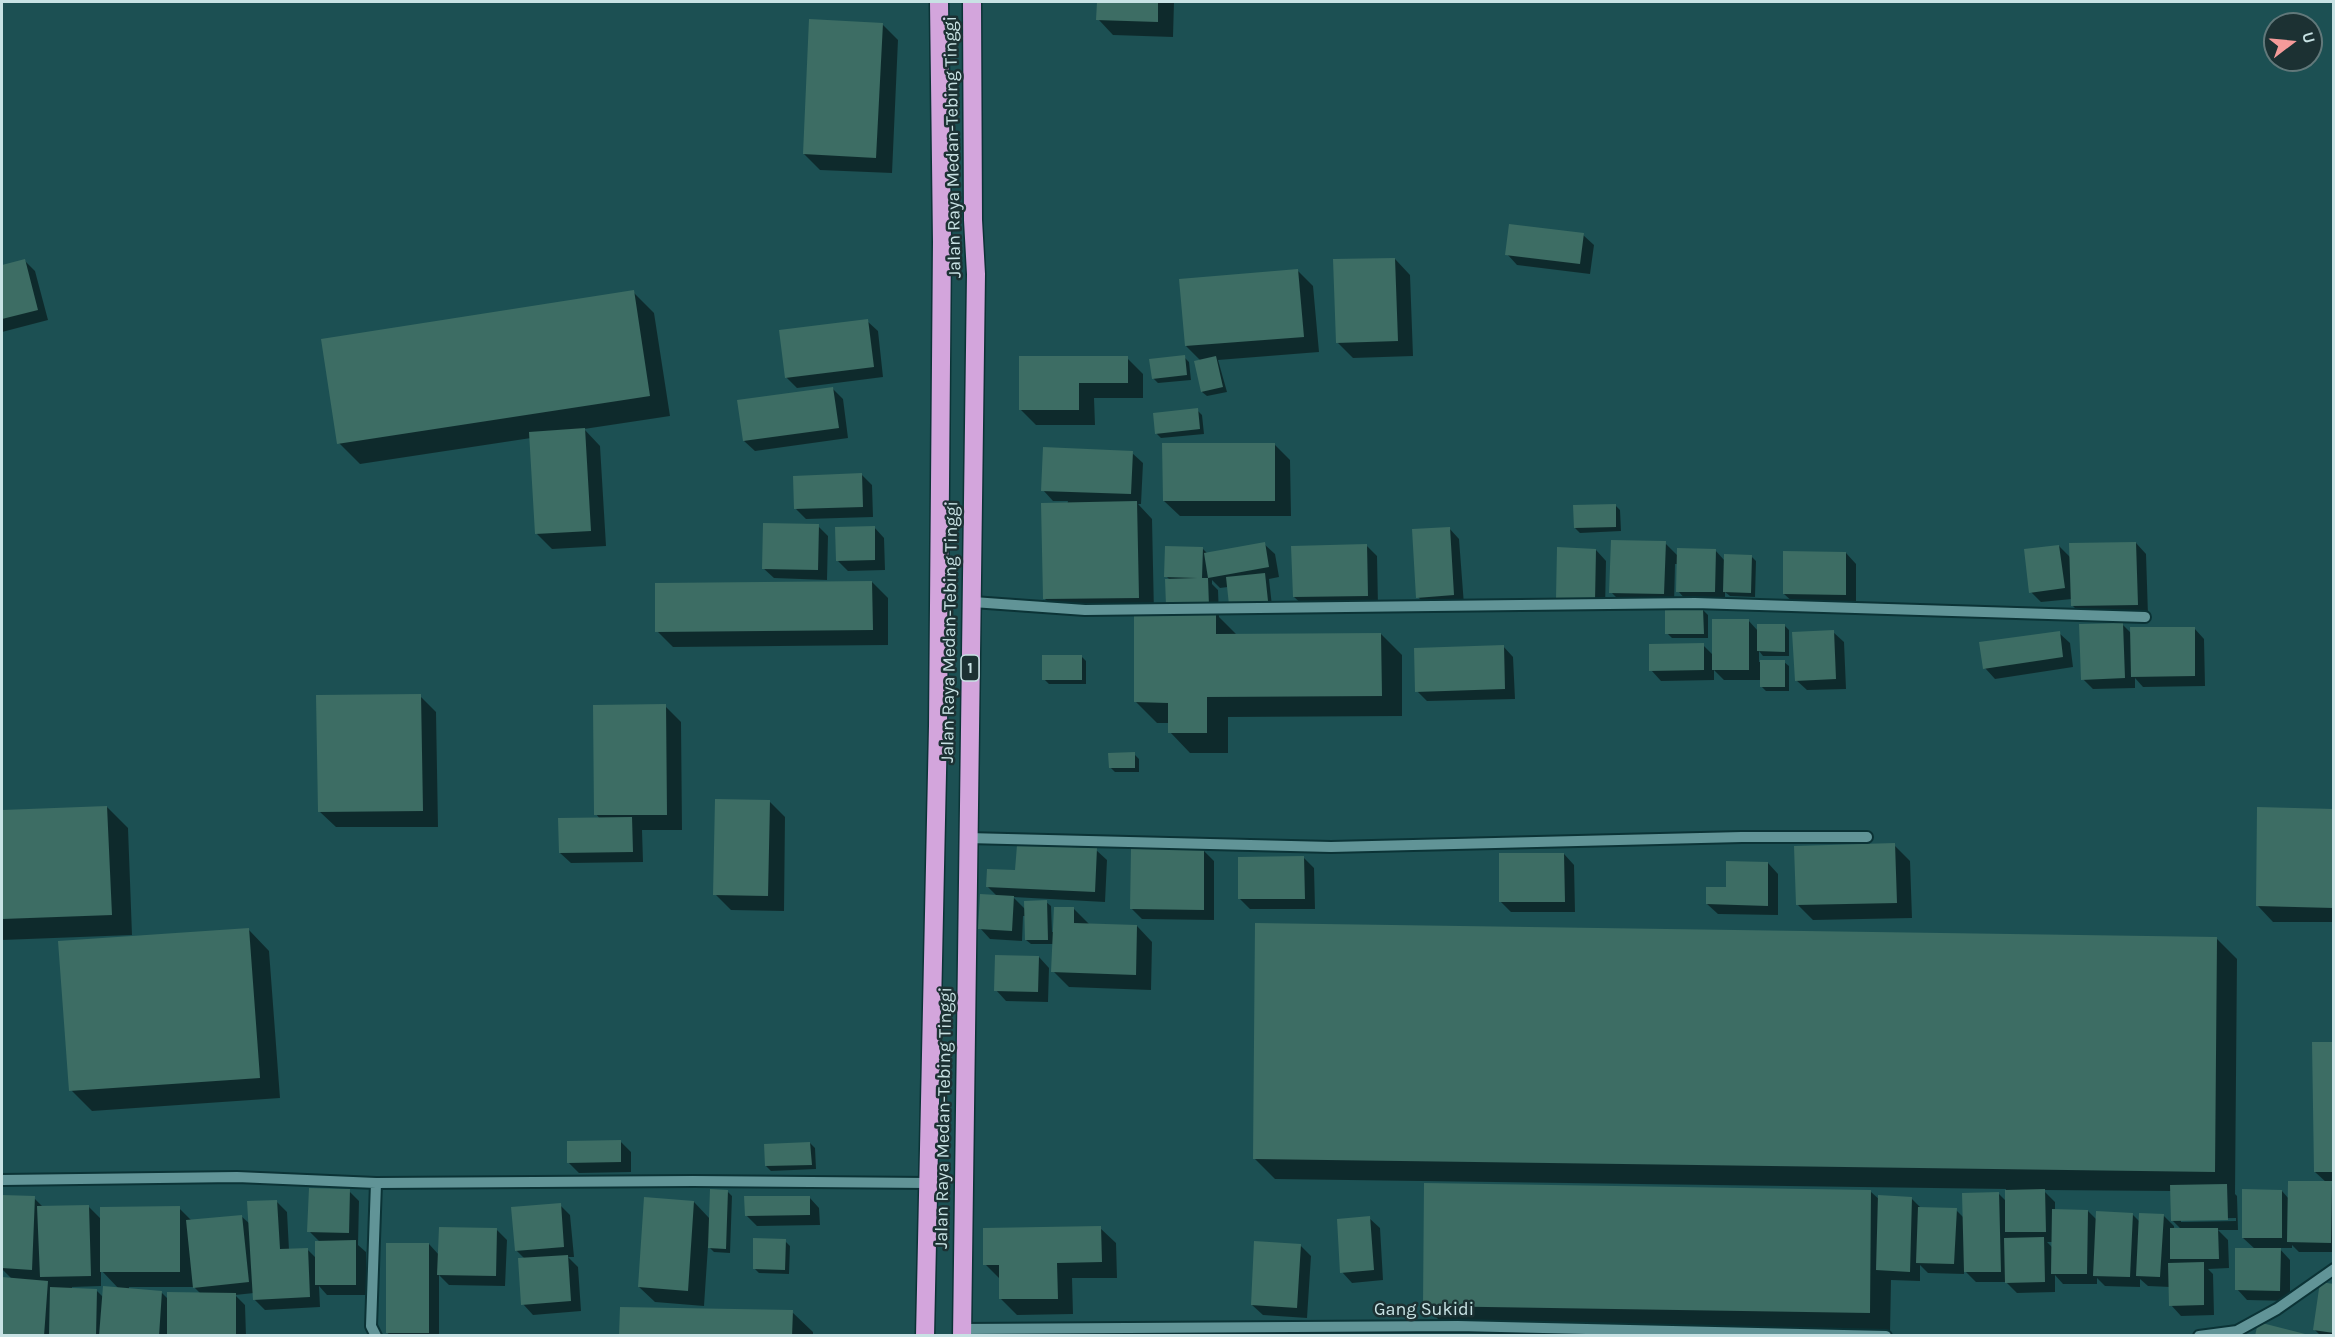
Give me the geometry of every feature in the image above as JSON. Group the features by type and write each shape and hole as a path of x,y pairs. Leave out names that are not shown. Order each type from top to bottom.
{"highway":[{"name":"Jalan Raya Medan-Tebing Tinggi","path":"925,1335 936,904 938,715 942,265 939,2"},
{"name":"Jalan Raya Medan-Tebing Tinggi","path":"962,1332 976,274 972,220 972,2"}],"street":[{"path":"973,602 1086,610 1695,603 2145,617"},
{"path":"968,838 1331,847 1742,837 1866,837"},
{"path":"2,1179 237,1177 376,1183 693,1181 928,1183"},
{"path":"376,1183 371,1326 376,1335"},
{"path":"2199,1335 2237,1331 2277,1309 2334,1269"},
{"name":"Gang Sukidi","path":"962,1332 1458,1326 1886,1335"}],"building":[{"path":"1097,2 1158,2 1158,22 1096,20"},
{"path":"809,19 883,23 876,158 803,154"},
{"path":"1509,224 1584,233 1580,264 1505,255"},
{"path":"1395,258 1398,341 1336,343 1333,259"},
{"path":"25,259 38,310 2,319 2,265"},
{"path":"1298,269 1304,337 1185,346 1179,279"},
{"path":"634,290 650,396 337,444 321,339"},
{"path":"868,319 874,367 785,378 779,330"},
{"path":"1185,355 1187,375 1152,379 1149,359"},
{"path":"1019,356 1128,356 1128,383 1079,383 1079,410 1019,410"},
{"path":"1216,356 1223,387 1201,392 1194,361"},
{"path":"833,387 839,428 743,441 737,400"},
{"path":"1198,408 1200,429 1155,434 1153,413"},
{"path":"585,428 591,531 535,534 529,432"},
{"path":"1162,443 1275,443 1275,501 1163,501"},
{"path":"1043,447 1133,451 1131,494 1041,491"},
{"path":"862,473 863,507 794,509 793,476"},
{"path":"1137,501 1139,598 1043,599 1041,503"},
{"path":"1616,504 1616,527 1574,528 1573,505"},
{"path":"763,523 819,524 818,570 762,569"},
{"path":"875,526 875,560 836,561 835,527"},
{"path":"1450,527 1454,595 1416,598 1412,529"},
{"path":"1611,540 1666,541 1664,594 1609,593"},
{"path":"1265,542 1269,567 1208,578 1204,553"},
{"path":"2136,542 2138,605 2071,606 2069,543"},
{"path":"1367,544 1368,596 1293,597 1291,546"},
{"path":"2059,545 2065,588 2029,593 2024,549"},
{"path":"1165,546 1203,547 1202,578 1208,578 1209,606 1166,606 1165,579 1197,578 1164,577"},
{"path":"1557,547 1596,549 1595,601 1556,599"},
{"path":"1677,548 1716,549 1715,592 1676,592"},
{"path":"1783,551 1846,552 1846,595 1783,594"},
{"path":"1724,554 1752,555 1751,593 1723,592"},
{"path":"1265,573 1268,601 1229,605 1226,577"},
{"path":"872,581 873,630 655,632 655,583"},
{"path":"1665,609 1703,609 1704,634 1665,634"},
{"path":"1134,612 1216,612 1216,634 1381,633 1382,696 1207,697 1207,733 1168,733 1168,703 1134,702"},
{"path":"1712,619 1749,619 1749,670 1712,670"},
{"path":"2123,623 2125,678 2081,680 2079,624"},
{"path":"1757,624 1785,624 1785,652 1757,651"},
{"path":"2130,627 2195,627 2195,676 2131,677"},
{"path":"1834,630 1836,679 1795,681 1792,632"},
{"path":"2060,631 2063,657 1983,669 1979,642"},
{"path":"1704,643 1704,670 1649,671 1649,644"},
{"path":"1504,645 1505,689 1415,692 1414,648"},
{"path":"1042,655 1082,655 1082,680 1042,680"},
{"path":"1760,660 1785,660 1785,687 1760,687"},
{"path":"421,694 423,811 318,812 316,695"},
{"path":"666,704 667,815 594,815 593,705"},
{"path":"1135,752 1135,768 1109,768 1108,753"},
{"path":"715,799 770,800 768,896 713,895"},
{"path":"107,806 112,915 2,919 2,810"},
{"path":"2257,807 2334,809 2334,908 2256,906"},
{"path":"632,817 633,852 559,853 558,818"},
{"path":"1895,843 1897,903 1796,905 1794,846"},
{"path":"1017,845 1097,848 1095,892 986,887 987,869 1015,870"},
{"path":"1131,849 1204,849 1204,910 1130,909"},
{"path":"1499,853 1564,853 1565,902 1499,902"},
{"path":"1304,856 1305,899 1238,899 1238,857"},
{"path":"1726,861 1768,862 1768,906 1706,904 1706,887 1726,887"},
{"path":"980,894 1014,896 1012,931 978,929"},
{"path":"1047,900 1048,940 1025,940 1024,901"},
{"path":"1054,907 1074,907 1074,923 1137,925 1136,975 1051,972"},
{"path":"1255,923 2217,937 2215,1172 1253,1159"},
{"path":"249,928 260,1078 69,1091 58,941"},
{"path":"995,955 1039,956 1038,992 994,991"},
{"path":"2312,1042 2334,1042 2334,1172 2314,1172"},
{"path":"621,1140 621,1162 567,1163 567,1141"},
{"path":"810,1142 812,1165 765,1166 764,1144"},
{"path":"2288,1181 2332,1181 2331,1243 2287,1242"},
{"path":"1424,1183 1871,1190 1870,1313 1423,1306"},
{"path":"2227,1184 2228,1220 2171,1221 2170,1185"},
{"path":"309,1188 350,1189 349,1233 307,1232"},
{"path":"710,1189 728,1190 726,1249 708,1248"},
{"path":"2045,1189 2046,1232 2005,1232 2005,1190"},
{"path":"2242,1189 2282,1190 2282,1238 2242,1238"},
{"path":"1999,1192 2001,1272 1964,1272 1962,1193"},
{"path":"2,1195 35,1196 32,1270 2,1268"},
{"path":"1878,1195 1912,1197 1910,1272 1876,1270"},
{"path":"744,1196 810,1196 810,1215 745,1216"},
{"path":"644,1197 694,1201 688,1291 638,1287"},
{"path":"277,1200 280,1249 308,1248 310,1297 253,1300 247,1201"},
{"path":"561,1203 564,1247 515,1251 511,1207"},
{"path":"89,1205 91,1276 40,1277 37,1206"},
{"path":"180,1206 180,1272 100,1272 100,1207"},
{"path":"1918,1207 1957,1208 1954,1264 1916,1263"},
{"path":"2052,1209 2088,1210 2087,1274 2051,1274"},
{"path":"2096,1211 2133,1213 2130,1277 2093,1276"},
{"path":"2139,1213 2164,1214 2160,1277 2136,1276"},
{"path":"242,1215 249,1282 193,1288 186,1220"},
{"path":"1370,1216 1374,1270 1340,1273 1337,1219"},
{"path":"1101,1226 1102,1262 1057,1263 1058,1299 999,1299 999,1265 983,1265 983,1228"},
{"path":"439,1227 497,1228 496,1276 437,1275"},
{"path":"2170,1228 2218,1228 2219,1259 2170,1259"},
{"path":"2044,1237 2045,1282 2005,1283 2004,1238"},
{"path":"753,1238 786,1239 785,1270 753,1269"},
{"path":"356,1240 356,1285 315,1285 315,1241"},
{"path":"1254,1241 1301,1244 1297,1308 1251,1305"},
{"path":"386,1243 429,1243 429,1333 386,1333"},
{"path":"2235,1248 2281,1248 2280,1291 2235,1290"},
{"path":"568,1255 571,1301 521,1305 518,1258"},
{"path":"2204,1262 2204,1305 2169,1306 2168,1263"},
{"path":"2,1277 48,1281 44,1336 2,1336"},
{"path":"2320,1282 2334,1284 2334,1333 2313,1330"},
{"path":"103,1286 162,1291 159,1336 99,1336"},
{"path":"50,1287 97,1289 96,1336 49,1336"},
{"path":"167,1292 236,1293 236,1336 167,1336"},
{"path":"620,1307 793,1310 792,1336 619,1336"},
{"path":"2258,1322 2309,1335 2309,1336 2255,1336"}]}
